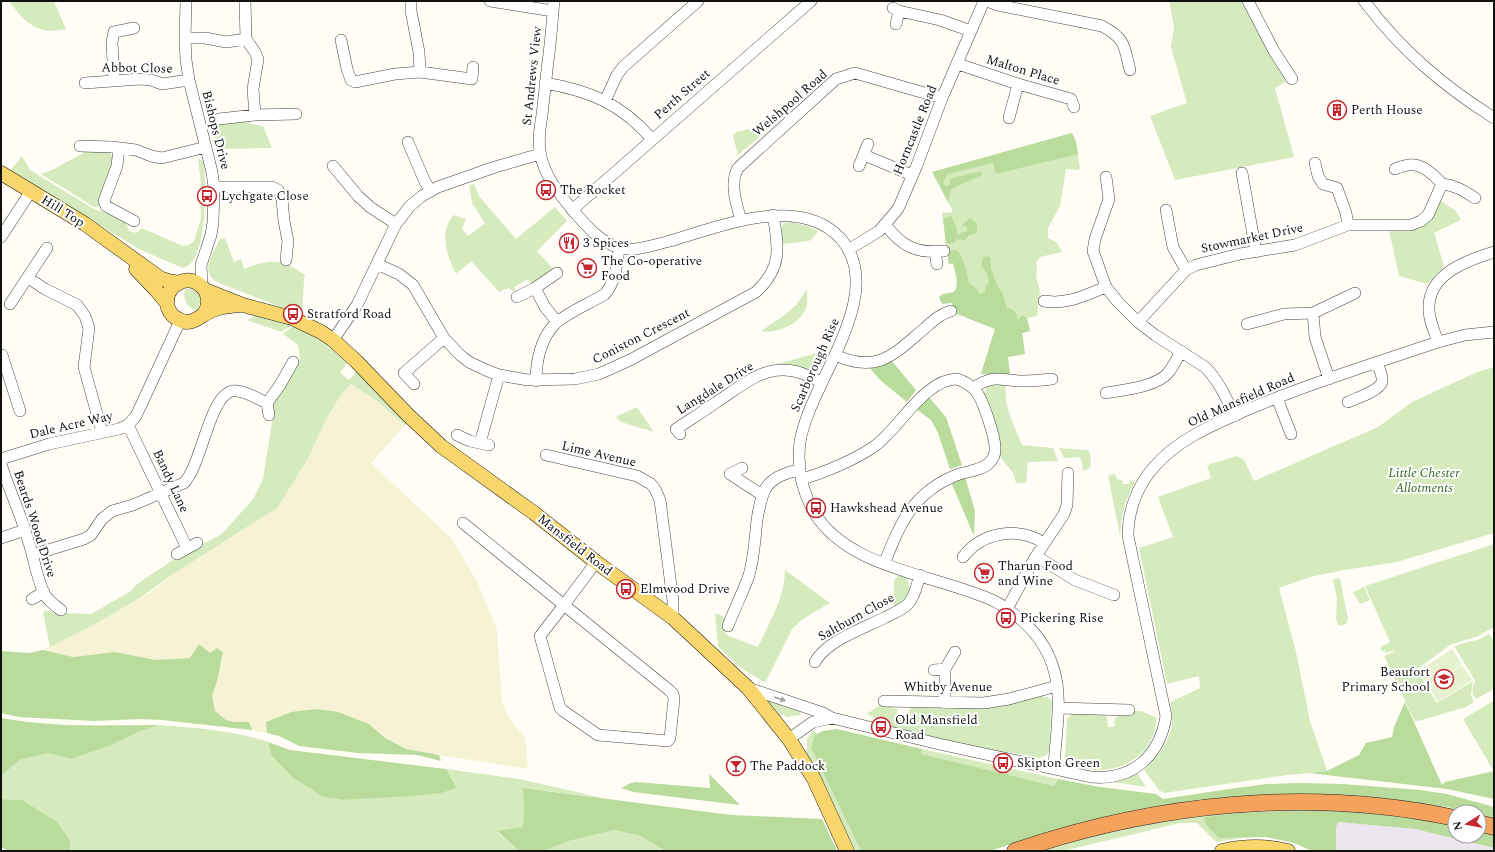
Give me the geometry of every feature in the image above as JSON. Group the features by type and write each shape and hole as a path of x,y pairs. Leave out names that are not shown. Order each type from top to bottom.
{"highway":[{"path":"1015,851 1085,830 1134,818 1236,804 1289,802 1346,803 1410,810 1447,817"}],"main road":[{"name":"Hill Top","path":"1,173 85,224 124,253"},
{"path":"124,253 160,278 168,281 194,282 243,305"},
{"path":"124,253 167,303 169,311 180,321 191,322 218,308 243,305"},
{"path":"167,303 170,291 182,282"},
{"path":"204,288 208,301 208,306 204,314"},
{"name":"Mansfield Road","path":"243,305 296,319 333,340 441,446 534,513 596,562 673,618 748,688 789,739 814,779 847,851"},
{"path":"1222,851 1240,847 1258,846 1288,851"}],"street":[{"name":"Bishops Drive","path":"186,1 185,38 189,80 212,172 214,187 211,235 201,264 204,288"},
{"path":"245,1 246,39 258,58 253,89 255,115"},
{"path":"411,1 411,11 419,52 420,72"},
{"path":"490,1 553,6"},
{"path":"605,101 617,75 623,67 698,1"},
{"name":"Perth Street","path":"572,210 811,1"},
{"path":"985,1 1102,26 1115,33 1121,40 1130,70"},
{"name":"Horncastle Road","path":"848,250 879,231 898,209 942,98 985,1"},
{"path":"1248,1 1274,51 1292,79"},
{"path":"1364,1 1389,32 1414,59 1450,88 1494,118"},
{"name":"St Andrews View","path":"540,154 540,134 545,83 552,36 553,6"},
{"path":"896,24 896,9 940,20 971,31"},
{"path":"114,81 114,32 134,28"},
{"path":"185,38 205,38 226,42 246,39"},
{"path":"341,40 347,70 351,80 358,81 395,74 420,72 472,79 473,67"},
{"name":"Malton Place","path":"958,64 1018,84 1071,99 1074,107"},
{"name":"Welshpool Road","path":"741,221 734,180 738,168 836,79 855,72 942,98"},
{"name":"Abbot Close","path":"85,83 146,80 162,84 189,80"},
{"path":"545,83 585,92 605,101 631,118 652,139"},
{"path":"1009,118 1016,107 1018,84"},
{"path":"219,119 255,115 296,114"},
{"path":"408,142 425,182 431,191"},
{"path":"859,166 868,144"},
{"path":"80,146 105,146 136,150 151,156 162,158 206,147"},
{"path":"119,148 116,166 104,202 106,206 134,221"},
{"path":"333,340 357,305 396,224 410,206 431,191 462,178 540,154"},
{"name":"Scarborough Rise","path":"540,154 551,181 572,210 591,231 606,242 619,248 634,249 650,246 741,221 773,215 800,216 823,225 840,238 848,250 854,265 856,282 854,303 851,316 835,355 811,405 803,429 800,443 801,474 805,494 815,514 829,532 853,550 884,564 978,594 996,602 1027,624 1042,642 1052,665 1057,686 1058,708 1054,768"},
{"path":"864,155 912,175"},
{"path":"1314,163 1318,176 1323,184 1337,188 1346,213 1348,225"},
{"path":"1395,168 1414,165 1435,175 1442,184 1451,185 1462,189 1475,198"},
{"path":"333,166 358,196 370,207 396,224"},
{"path":"1242,173 1256,252"},
{"path":"1106,177 1109,199 1094,239 1094,251 1106,286 1118,302 1138,322 1204,367 1211,374 1219,385 1235,416"},
{"name":"Stowmarket Drive","path":"1138,322 1186,270 1196,265 1300,244 1348,225 1416,224 1428,215 1442,184"},
{"path":"214,187 267,186 278,190 282,199 281,232 288,246 286,260"},
{"path":"1,238 30,191"},
{"path":"1166,210 1173,247 1186,270"},
{"name":"Coniston Crescent","path":"377,264 399,274 413,285 444,338 469,362 499,375 516,379 536,381 575,379 599,374 756,292 770,277 776,258 778,246 773,215"},
{"path":"885,224 897,238 909,248 920,251 939,252 937,264"},
{"path":"10,304 47,248"},
{"path":"536,381 536,371 542,345 548,334 557,322 605,294 608,290 616,267 619,248"},
{"path":"1438,342 1430,320 1428,306 1434,287 1446,274 1455,268 1494,252"},
{"name":"Bishops Drive","path":"182,282 201,264"},
{"path":"517,296 535,288 557,273"},
{"path":"28,278 45,289 77,305 85,316 89,328 84,367 102,432"},
{"path":"1044,301 1054,303 1077,299 1106,286"},
{"path":"535,288 545,307 557,322"},
{"path":"1247,324 1284,314 1313,313 1355,293"},
{"path":"835,355 847,360 864,363 887,359 940,316 951,311"},
{"path":"1313,313 1315,337 1329,379"},
{"name":"Dale Acre Way","path":"1,459 31,449 119,429 128,425 136,416 180,321"},
{"name":"Old Mansfield Road","path":"748,688 822,713 832,718 938,744 1091,777 1108,778 1119,775 1143,761 1153,752 1162,734 1166,716 1129,549 1128,526 1131,509 1146,479 1161,460 1190,438 1277,398 1438,342 1465,335 1494,332"},
{"path":"414,384 404,373 444,338"},
{"path":"1106,393 1150,384 1160,379 1169,372 1181,352"},
{"path":"2,355 5,376 20,411"},
{"path":"268,415 267,403 280,385 293,362"},
{"path":"1348,402 1361,391 1378,388 1382,383 1382,378 1377,363"},
{"name":"Langdale Drive","path":"680,434 676,429 744,384 763,374 779,370 794,371 821,382"},
{"path":"457,435 470,441 485,444 499,375"},
{"path":"973,388 992,379 1024,381 1052,379"},
{"path":"728,626 728,614 750,571 762,495 770,483 778,477 788,473 816,474 869,450 890,433 924,395 938,384 957,380 973,388 981,400 995,449 993,458 985,466 948,479 921,498 910,509 899,527 884,564"},
{"path":"32,555 84,539 91,535 102,519 112,511 133,505 184,483 195,466 214,411 226,394 232,391 238,391 267,403"},
{"path":"1277,398 1291,434"},
{"name":"Bandy Lane","path":"128,425 161,493 192,546 177,554"},
{"name":"Lime Avenue","path":"546,456 636,476 646,481 656,489 662,507 673,618"},
{"name":"Beards Wood Drive","path":"1,464 10,493 25,530 36,573 47,599 61,610"},
{"path":"742,468 730,474 762,495"},
{"path":"1007,609 1036,556 1065,510 1068,493 1068,473"},
{"path":"463,524 564,605 657,680 673,694 674,699 670,738 668,742 598,735 560,708 540,636 564,605 596,562"},
{"path":"1,538 25,530"},
{"path":"963,557 968,550 982,540 992,536 1014,533 1037,538 1044,543"},
{"path":"1036,556 1075,580 1114,595"},
{"name":"Saltburn Close","path":"815,662 823,650 906,606 913,596 920,575"},
{"name":"Beards Wood Drive","path":"32,599 44,592"},
{"path":"945,703 939,669 955,652"},
{"name":"Whitby Avenue","path":"884,701 984,703 1009,699 1057,686"},
{"path":"1058,708 1129,710"},
{"name":"Old Mansfield Road","path":"789,739 813,722 832,718"}],"shaded area":[{"path":"351,384 377,401 405,425 371,463 451,538 477,581 497,629 502,703 510,719 525,738 528,769 406,749 385,738 369,724 266,722 267,733 252,730 249,722 234,722 226,720 215,711 212,696 223,657 210,654 190,658 156,660 115,652 73,657 43,650 110,616 155,589 170,576 277,508 306,462 327,418 342,393"},
{"path":"1338,822 1415,829 1447,837 1447,844 1477,844 1494,848 1494,851 1336,851 1336,827"}],"green space":[{"path":"9,1 54,1 66,29 47,31 33,26 20,15"},
{"path":"1169,1 1244,1 1286,82 1275,88 1294,157 1175,180 1150,116 1187,103 1171,47 1174,26"},
{"path":"244,119 251,124 263,126 272,148 217,149 211,124"},
{"path":"749,129 760,136 738,155 733,136 736,132"},
{"path":"1072,133 1076,142 1080,168 1078,170 1066,169 1060,206 1048,228 1048,238 1056,242 1062,252 1040,257 1036,263 1036,276 1040,291 1037,316 1027,318 1030,331 1022,333 1025,354 1008,357 1010,375 981,374 995,329 955,313 962,293 958,263 949,264 942,213 953,212 933,172"},
{"path":"1072,133 1076,142 1078,154 996,174 993,163 948,174 943,182 945,186 950,185 951,178 981,171 982,175 951,189 948,202 932,172"},
{"path":"87,151 109,151 115,161 99,201 99,206 97,207 94,207 41,174 54,169"},
{"path":"22,156 30,170 94,209 125,221 129,231 136,233 142,228 183,246 194,241 201,219 201,184 198,158 204,162 204,221 197,252 191,263 183,268 141,250 10,171"},
{"path":"474,184 479,196 516,239 555,207 567,221 537,251 556,272 532,286 528,279 514,287 517,293 508,288 499,292 471,261 456,274 447,252 445,236 446,229 449,221 454,215 466,219 462,229 468,236 485,223 472,203 469,185"},
{"path":"1439,200 1456,211 1461,220 1434,233 1444,266 1427,284 1399,276 1389,230 1408,230 1416,229 1422,226 1431,217"},
{"path":"951,216 957,229 957,235 967,231 967,227 962,225 970,218 977,223 977,233 969,235 965,240 956,239 955,243 946,244 943,218"},
{"path":"791,222 807,226 818,231 809,241 783,244 781,228 784,223"},
{"path":"225,238 234,262 241,259 244,269 262,263 276,262 289,265 305,275 302,315 219,283 213,279 209,274 209,263 220,239"},
{"path":"953,250 958,251 960,254 965,266 969,283 978,290 979,294 984,293 986,286 989,283 988,276 981,264 983,258 986,256 990,257 991,269 998,287 1002,292 1007,308 1012,309 1015,312 1018,320 1022,315 1027,318 1030,331 1022,333 1025,354 1008,357 1010,375 981,374 995,329 955,313 952,303 942,304 939,297 943,294 954,292 957,285 953,263 949,264 947,252"},
{"path":"185,289 193,290 199,295 201,300 197,311 190,307 186,302 184,296"},
{"path":"807,289 806,308 799,319 781,329 767,332 761,331 796,305"},
{"path":"258,315 292,325 281,332 247,320"},
{"path":"293,326 322,342 347,363 340,373 349,380 357,371 407,423 405,425 377,401 351,384 342,393 327,418 306,462 277,508 170,576 127,606 50,647 43,612 50,611 61,616 62,613 91,614 131,591 137,584 176,558 222,534 253,499 263,479 272,422 271,407 300,358 298,345 283,334"},
{"path":"827,350 818,369 813,370 812,372 778,364"},
{"path":"891,360 916,390 907,402 880,380 869,367"},
{"name":"Little Chester Allotments","path":"1494,367 1494,533 1397,562 1310,577 1279,588 1296,652 1310,721 1327,771 1288,775 1164,793 1159,790 1144,770 1162,750 1169,737 1172,723 1171,702 1200,688 1199,676 1167,684 1139,548 1173,537 1158,497 1211,478 1207,465 1237,456 1244,460 1254,481 1378,427 1412,402 1475,373"},
{"path":"990,380 1005,382 1006,401 1010,416 1022,445 1053,448 1058,461 1028,462 1026,483 1016,483 1013,473 997,453 983,396"},
{"path":"928,396 946,417 962,465 950,469 938,433 931,420 916,409"},
{"path":"637,407 654,432 621,422 616,417"},
{"path":"1059,448 1087,450 1090,452 1091,466 1083,471 1081,459 1079,457 1064,458"},
{"path":"1115,474 1117,479 1122,480 1123,484 1129,484 1130,480 1135,482 1124,508 1120,536 1108,475"},
{"path":"965,477 975,511 974,536 951,482"},
{"path":"1494,544 1494,627 1478,636 1450,645 1416,670 1437,703 1473,681 1471,695 1474,702 1466,707 1415,722 1384,656 1394,652 1392,646 1393,651 1386,653 1385,651 1382,652 1380,647 1390,642 1365,586"},
{"path":"785,570 830,603 803,619 792,629 766,681 764,682 738,666 718,646 715,613 723,616 725,622 724,632 729,636 758,647 779,600"},
{"path":"898,576 906,577 910,587 908,596 894,608 894,580"},
{"path":"1338,578 1340,579 1348,619 1346,624 1339,626 1336,619 1337,599 1333,580"},
{"path":"1364,587 1370,600 1360,604 1353,592"},
{"path":"1489,634 1494,641 1494,647 1492,648 1494,650 1494,689 1476,699 1473,695 1475,680 1454,646 1480,639"},
{"path":"199,644 210,653 217,648 223,652 218,678 212,696 215,711 226,720 234,722 249,722 252,730 162,720 140,719 94,721 19,717 1,713 1,651 29,653 43,650 73,657 115,652 156,660 190,658"},
{"path":"1452,649 1462,664 1428,686 1419,671"},
{"path":"1462,665 1472,680 1438,702 1429,687"},
{"path":"1043,694 1044,698 1047,697 1052,701 1052,704 1049,751 1047,755 1040,758 1008,752 1007,755 880,725 881,721 867,714 883,703 897,709 898,718 908,719 909,710 912,708 982,708 998,706"},
{"path":"765,699 782,703 782,706 801,712 800,715 786,717 784,714 779,716"},
{"path":"1493,701 1494,702 1493,770 1463,719"},
{"path":"1405,702 1442,785 1445,782 1494,771 1494,799 1447,789 1309,773 1327,771 1359,755 1366,743 1392,737 1394,727"},
{"path":"316,709 338,712 369,724 385,738 406,749 439,755 441,761 417,755 358,753 299,746 279,736 267,733 266,722 291,712"},
{"path":"1134,711 1141,711 1157,718 1153,736 1148,745 1142,753 1134,759 1116,768 1096,770 1074,766 1065,759 1067,719 1072,714 1076,714 1076,712 1102,714 1107,717 1108,727 1114,727 1115,718 1119,716 1132,715"},
{"path":"1,718 60,725 159,725 138,732 108,746 71,759 48,753 20,760 1,776"},
{"path":"159,725 228,732 268,742 271,755 293,778 323,797 343,800 442,793 457,788 446,769 520,779 603,798 523,788 523,827 497,832 519,851 70,851 70,841 22,800 1,799 1,776 20,760 48,753 71,759"},
{"path":"837,729 922,749 921,754 1054,786 1058,779 1100,787 1156,794 1163,799 1267,784 1299,783 1343,784 1420,790 1447,794 1483,804 1447,804 1447,807 1398,801 1267,795 1203,800 1158,806 1059,829 990,851 861,851 811,748 815,735 823,731"},
{"path":"814,730 817,734 811,748 861,851 856,851 807,754 807,739"},
{"path":"268,742 290,750 446,769 457,788 442,793 412,796 343,800 323,797 293,778 271,755"},
{"path":"922,749 1058,779 1054,786 920,754"},
{"path":"1137,773 1146,787 1113,782"},
{"path":"709,774 740,805 633,792 621,788 636,782 710,788"},
{"path":"523,788 731,815 822,819 837,851 665,851 641,836 614,830 569,841 544,851 519,851 497,831 523,827"},
{"path":"1,799 22,800 57,822 70,841 70,851 8,851 1,847"},
{"path":"1487,805 1494,807 1494,820 1487,818"},
{"path":"1324,809 1373,814 1447,824 1447,837 1415,829 1338,822 1336,827 1336,851 1312,851 1294,843 1266,837 1219,838 1207,826 1204,819 1206,817 1238,813"},
{"path":"1292,810 1238,813 1206,817 1219,838 1250,837 1216,842 1197,823 1180,823 1063,851 1036,851 1151,821 1234,811"},
{"path":"614,830 641,836 665,851 544,851 569,841"},
{"path":"1487,833 1494,835 1494,848 1477,844 1487,844"}],"place":[{"name":"Perth House","path":"1337,110"},
{"name":"The Rocket","path":"546,190"},
{"name":"Lychgate Close","path":"207,196"},
{"name":"3 Spices","path":"569,243"},
{"name":"The Co-operative Food","path":"587,268"},
{"name":"Stratford Road","path":"293,314"},
{"name":"Hawkshead Avenue","path":"816,508"},
{"name":"Tharun Food and Wine","path":"984,573"},
{"name":"Elmwood Drive","path":"626,589"},
{"name":"Pickering Rise","path":"1006,618"},
{"name":"Beaufort Primary School","path":"1444,679"},
{"name":"Old Mansfield Road","path":"881,727"},
{"name":"Skipton Green","path":"1003,763"},
{"name":"The Paddock","path":"736,766"}]}
